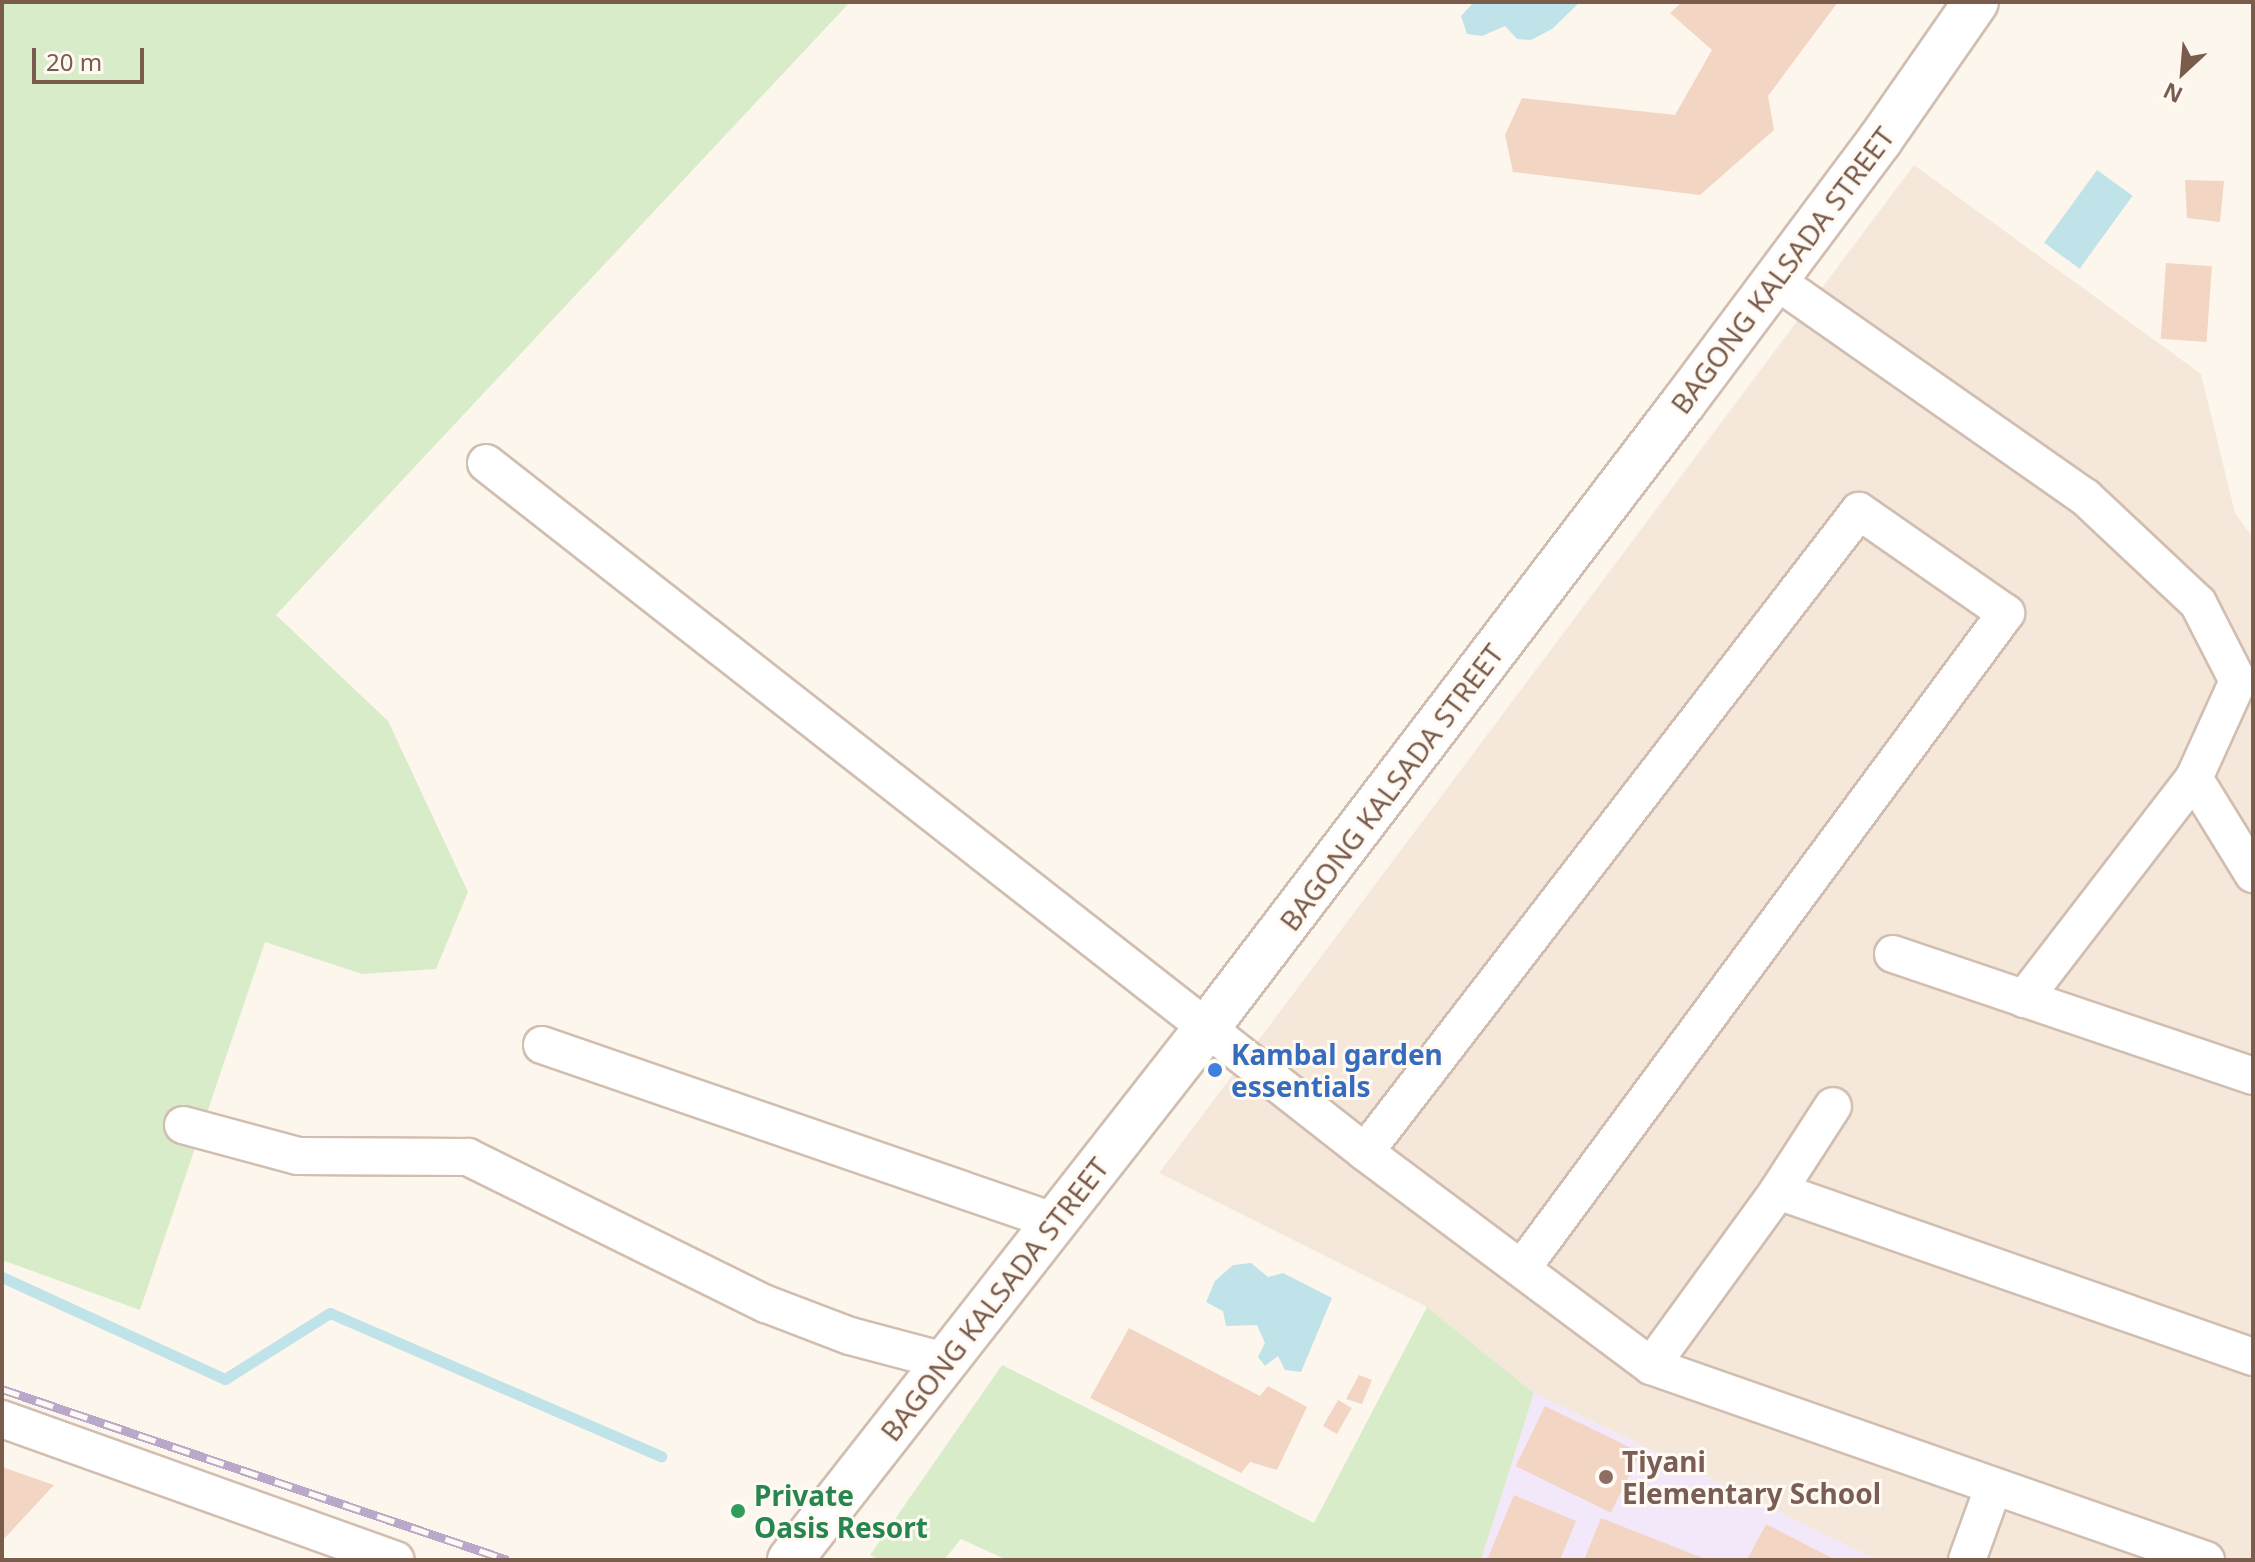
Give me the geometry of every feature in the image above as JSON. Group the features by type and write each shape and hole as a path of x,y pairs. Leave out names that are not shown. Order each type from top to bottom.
{"street":[{"name":"BAGONG KALSADA STREET","path":"790,1560 1209,1025 1775,280 1976,2"},
{"path":"1775,280 2085,497 2198,603 2238,681 2194,778 2024,999"},
{"path":"486,463 1209,1025 1365,1152 1651,1366 2206,1560"},
{"path":"1365,1152 1859,511 2006,613 1522,1268"},
{"path":"2194,778 2253,874"},
{"path":"1893,954 2253,1076"},
{"path":"542,1045 1053,1221"},
{"path":"1651,1366 1778,1191 1833,1106"},
{"path":"183,1125 298,1156 468,1157 766,1304 850,1336 948,1362"},
{"path":"1778,1191 2253,1357"},
{"path":"2,1419 396,1560"},
{"path":"1967,1560 1993,1488"}],"shaded area":[{"path":"1914,165 2201,374 2235,513 2253,538 2253,1560 1877,1560 1534,1393 1427,1307 1159,1173"},
{"name":"Tiyani Elementary School","path":"1534,1393 1877,1560 1481,1560"}],"green space":[{"path":"2,2 850,2 276,615 388,721 468,892 436,969 362,974 265,942 140,1310 2,1260"},
{"path":"1427,1307 1534,1393 1481,1560 1007,1560 961,1539 944,1560 880,1560 870,1555 1002,1365 1314,1523"}],"water":[{"path":"1474,2 1580,2 1552,29 1531,40 1517,39 1505,26 1482,36 1467,34 1461,16"},
{"path":"2097,170 2133,196 2080,269 2044,243"},
{"path":"1251,1263 1268,1277 1283,1273 1332,1298 1301,1372 1285,1370 1278,1356 1265,1366 1258,1357 1265,1343 1257,1325 1226,1326 1223,1311 1206,1302 1215,1281 1233,1265"}],"building":[{"path":"1682,2 1838,2 1768,96 1774,130 1700,195 1513,172 1505,135 1522,98 1675,115 1712,50 1670,13"},
{"path":"2185,180 2224,181 2220,222 2187,218"},
{"path":"2166,263 2212,266 2207,342 2161,339"},
{"path":"1129,1328 1260,1396 1268,1386 1307,1407 1277,1470 1250,1462 1241,1473 1090,1398"},
{"path":"1359,1375 1372,1380 1362,1404 1346,1399"},
{"path":"1338,1400 1352,1408 1337,1434 1323,1426"},
{"path":"1545,1406 1640,1452 1611,1513 1516,1466"},
{"path":"2,1467 54,1485 2,1541"},
{"path":"1514,1495 1576,1521 1560,1560 1487,1560"},
{"path":"1601,1518 1708,1560 1584,1560"},
{"path":"1766,1524 1836,1560 1747,1560"}],"waterway":[{"path":"2,1277 225,1379 330,1313 661,1456"}],"railway":[{"path":"2,1389 508,1560"}],"place":[{"name":"Kambal garden essentials","path":"1215,1070"},
{"name":"Tiyani Elementary School","path":"1606,1477"},
{"name":"Private Oasis Resort","path":"738,1511"}]}
